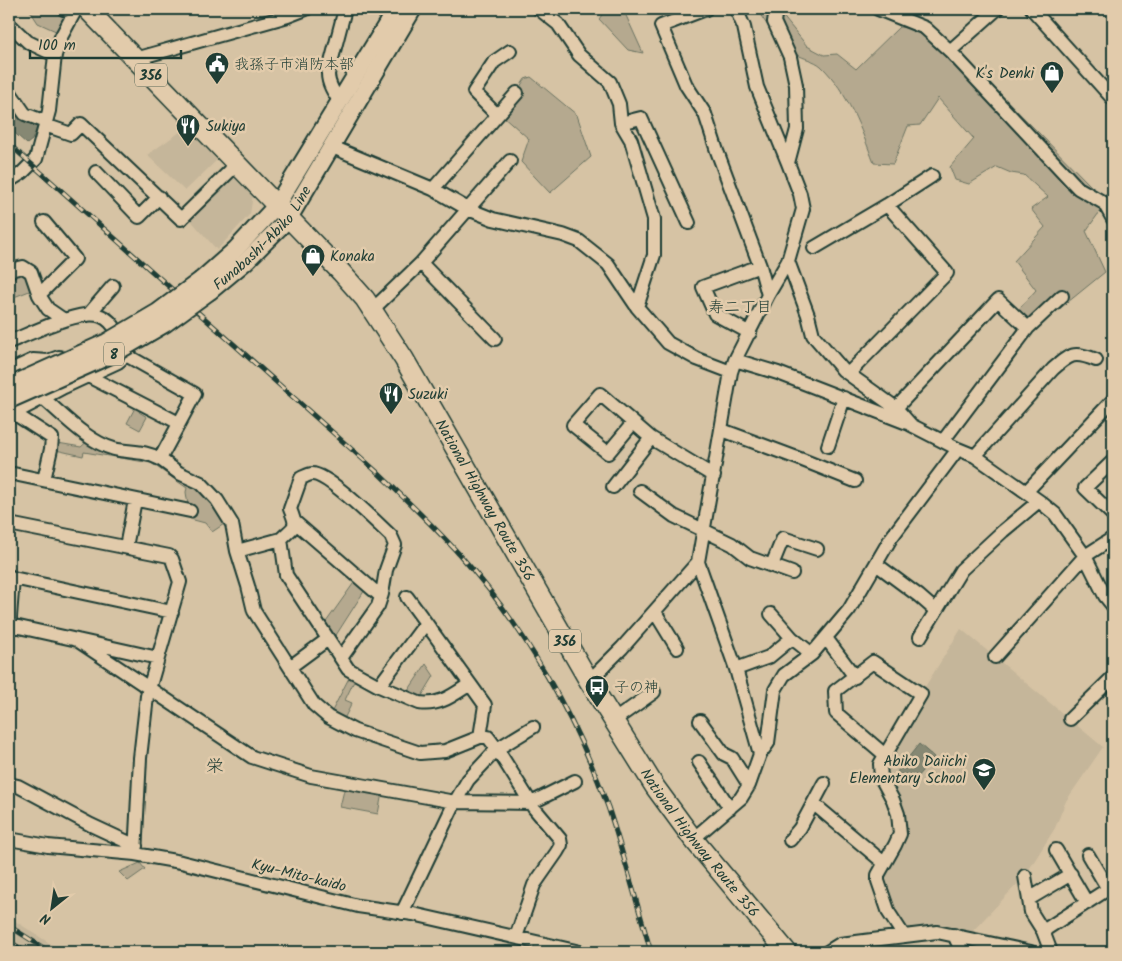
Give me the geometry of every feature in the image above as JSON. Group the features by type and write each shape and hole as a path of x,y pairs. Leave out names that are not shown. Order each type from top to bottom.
{"highway":[{"name":"National Highway Route 356","path":"77,10 135,58 341,272 372,310 404,359 588,681 655,787 693,839 787,952"}],"main road":[{"name":"Funabashi-Abiko Line","path":"282,212 340,102 396,9"},
{"name":"Funabashi-Abiko Line","path":"11,410 166,323 206,286 236,249 282,212 330,146 413,9"},
{"name":"Funabashi-Abiko Line","path":"9,386 107,342 206,286"}],"street":[{"path":"135,58 288,16 306,9"},
{"path":"340,102 333,91 328,74 345,9"},
{"path":"539,9 558,24 579,55 610,82 619,104 621,123 632,140 654,219 654,255 637,307"},
{"path":"706,9 661,26 686,85 705,114 760,266 768,295"},
{"path":"736,9 744,27 757,87 800,194 803,209 788,261 768,295 733,366 698,562 736,669 760,754"},
{"path":"776,9 774,22 790,57 796,85 797,130 788,163"},
{"path":"878,9 925,28 950,51 1078,188 1104,203 1113,219"},
{"path":"950,51 997,9"},
{"path":"1032,9 1111,94"},
{"path":"9,181 22,173 36,159 49,111 55,55 61,37 77,10"},
{"path":"9,24 28,42 55,55"},
{"path":"498,114 474,92 494,62 510,51"},
{"path":"9,91 25,114 71,134 81,124 181,219 237,164"},
{"path":"433,189 517,93"},
{"path":"621,123 640,118 689,222"},
{"path":"330,146 433,189 468,209 494,219 563,235 578,241 608,264 637,307 668,343 697,359 778,373 911,425 975,456 1055,514 1085,556 1105,596 1113,606"},
{"path":"372,310 421,263 510,161"},
{"path":"96,172 139,217 159,197"},
{"path":"814,248 932,176"},
{"path":"849,373 947,273 887,205"},
{"path":"39,294 75,259 44,222"},
{"path":"788,261 808,315 813,335 843,370 896,408 911,425"},
{"path":"421,263 495,340"},
{"path":"750,333 714,314 703,287 760,266"},
{"path":"9,272 10,270 23,267 31,272 39,294 48,309 64,320"},
{"path":"88,314 113,286"},
{"path":"943,441 1028,328 1062,296"},
{"path":"896,408 998,300 1028,328"},
{"path":"9,342 83,314 100,315 112,322 126,356 195,394 160,459"},
{"path":"9,371 33,360 48,362 117,332"},
{"path":"975,456 1053,368 1066,358 1080,354 1096,360"},
{"path":"11,410 44,399 64,387 118,362 126,356"},
{"path":"88,376 179,423"},
{"path":"633,422 608,453 573,425 600,394 633,422 651,438 714,476"},
{"path":"828,446 844,398"},
{"path":"44,399 95,441 114,449 149,453 180,473 201,482 217,500 232,524 237,551 254,611 314,705 328,717 355,731 420,753 445,751 480,737 488,738 531,803 560,839 561,845 534,885 516,937"},
{"path":"1026,492 1113,400"},
{"path":"11,410 52,438 44,480"},
{"path":"722,430 855,481"},
{"path":"613,487 651,438"},
{"path":"693,839 741,798 749,785 760,754 768,743 775,690 784,674 812,654 849,610 890,538 958,449"},
{"path":"1113,460 1086,488 1113,515"},
{"path":"9,474 190,511"},
{"path":"341,658 378,606 382,594 386,570 395,546 391,536 336,486 312,474 301,478 290,509 295,522 378,594 382,594"},
{"path":"640,491 674,516 732,544 750,558 792,573"},
{"path":"126,547 135,500"},
{"path":"920,637 961,570 1039,501"},
{"path":"237,551 282,539 294,526 295,522"},
{"path":"9,524 169,556 172,559 180,582 144,714 136,850 18,786 9,784"},
{"path":"772,565 783,538 818,548"},
{"path":"995,656 1085,556 1113,538"},
{"path":"282,539 286,575 352,672 379,686 425,704 442,702 470,684"},
{"path":"588,681 622,648 698,562"},
{"path":"876,564 935,610"},
{"path":"158,658 77,640 10,628 11,577 172,612"},
{"path":"406,597 485,705 480,737"},
{"path":"655,612 676,648"},
{"path":"771,614 792,638 812,654"},
{"path":"379,686 426,624"},
{"path":"736,669 769,657 792,638"},
{"path":"826,638 854,676"},
{"path":"290,667 328,639"},
{"path":"77,640 252,757 311,776 455,802 531,803 575,781"},
{"path":"885,755 836,713 835,691 873,662 921,694 880,764 881,778 898,814 900,834 878,875 880,890 889,913 904,936"},
{"path":"1070,719 1113,677"},
{"path":"613,721 654,692"},
{"path":"700,721 724,754 732,758 749,785"},
{"path":"402,913 455,802 468,780 497,749 533,727"},
{"path":"699,762 730,808"},
{"path":"790,840 800,828 824,783"},
{"path":"814,804 884,863"},
{"name":"Kyu-Mito-kaido","path":"9,839 48,846 136,850 358,906 402,913 577,952"},
{"path":"1056,850 1087,903"},
{"path":"1042,931 1108,889 1088,855"},
{"path":"1029,899 1071,874"},
{"path":"1025,876 1032,912 1051,952"},
{"path":"827,952 904,936 937,932 1031,952"},
{"path":"954,935 962,952"}],"shaded area":[{"path":"29,9 57,9 64,12 66,16 58,32 38,23"},
{"path":"606,9 623,9 643,53 628,50 599,19"},
{"path":"735,9 777,9 807,46 824,55 837,54 856,69 899,27 921,30 965,58 1092,187 1101,210 1086,231 1105,272 1036,328 1019,309 1036,290 1014,261 1045,227 1031,209 1048,197 1024,175 1011,173 997,167 969,184 955,180 950,167 974,139 938,98 920,125 908,126 893,164 874,163 853,111 839,87 821,66 796,54 784,44 770,29 758,11 745,16"},
{"path":"531,77 577,115 591,157 550,193 521,162 529,139 502,115 525,79"},
{"path":"18,116 39,123 32,140 27,144 9,128 9,120"},
{"path":"187,127 217,160 185,191 147,155"},
{"path":"231,174 253,195 250,214 217,250 188,217"},
{"path":"23,267 37,288 9,299 9,272"},
{"path":"138,402 143,404 139,412 147,417 140,430 127,423"},
{"path":"91,438 149,453 201,483 230,520 212,532 205,523 190,519 187,488 151,463 84,452 83,456 51,449 52,442 81,447"},
{"path":"358,577 368,585 331,643 324,625"},
{"name":"Abiko Daiichi Elementary School","path":"961,629 1103,747 1066,801 1055,828 1025,876 968,936 910,932 895,911 884,881 887,869 904,845 906,833 901,804 886,774 886,768 923,690"},
{"path":"426,664 434,676 420,699 406,694"},
{"path":"352,672 357,675 345,700 352,703 343,721 330,715"},
{"path":"919,744 934,757 910,785 896,773"},
{"path":"345,786 382,793 378,814 340,807"},
{"path":"140,863 145,869 128,881 119,872"},
{"path":"9,917 63,952 9,952"}],"railway":[{"path":"9,144 376,471 439,533 483,582 505,611 546,673 580,739 608,807 651,952"},
{"path":"9,926 50,952"},
{"path":"9,941 26,952"}],"place":[{"name":"我孫子市消防本部","path":"217,85"},
{"name":"K's Denki","path":"1052,94"},
{"name":"Sukiya","path":"188,147"},
{"name":"Konaka","path":"313,277"},
{"name":"Suzuki","path":"391,415"},
{"name":"子の神","path":"597,708"},
{"name":"Abiko Daiichi Elementary School","path":"984,791"}],"district":[{"name":"寿二丁目","path":"740,306"},
{"name":"栄","path":"215,766"}]}
